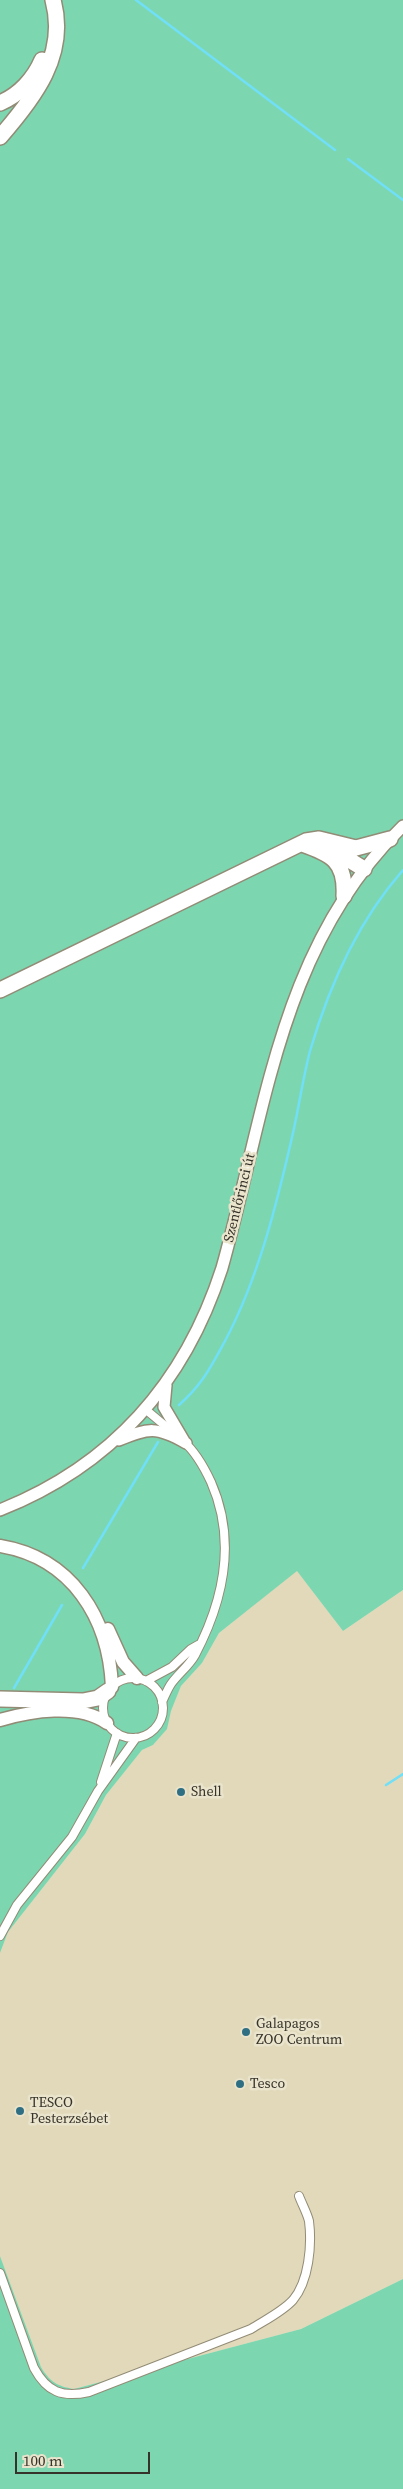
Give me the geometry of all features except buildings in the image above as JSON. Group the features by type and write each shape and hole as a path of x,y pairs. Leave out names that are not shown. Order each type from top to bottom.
{"highway":[{"path":"0,103 24,87 38,71 49,35 49,21 44,0"},
{"path":"0,137 29,102 47,73 57,34 54,0"},
{"path":"0,990 300,843 319,839 347,847 361,847 390,839"},
{"path":"300,843 316,844 331,849 355,866 364,869"},
{"path":"300,843 324,852 337,863 344,879 344,896"},
{"path":"347,847 356,856 364,869"},
{"path":"0,1699 83,1701 98,1698 110,1689"}],"main road":[{"name":"Szentlőrinci út","path":"0,1510 23,1501 68,1476 115,1442 169,1379 199,1328 215,1289 231,1236 285,1025 313,953 344,896 364,869 403,826"},
{"path":"169,1379 164,1396 164,1407 186,1443"},
{"path":"115,1442 138,1432 152,1429 165,1432 186,1443"},
{"path":"0,1546 26,1554 55,1569 80,1592 97,1618 107,1646 110,1689"},
{"path":"97,1618 107,1627 123,1662 141,1680"},
{"path":"0,1720 36,1713 68,1712 89,1714 107,1723"}],"street":[{"path":"145,1409 186,1443 198,1458 214,1489 226,1539 225,1571 219,1598 211,1621 198,1645 196,1654 170,1685 162,1702"},
{"path":"141,1680 158,1691 163,1711 158,1724 150,1733 136,1738 117,1733 107,1723 103,1707 110,1689 123,1680 141,1680 172,1667 198,1645"},
{"path":"98,1791 117,1733"},
{"path":"0,1936 17,1905 72,1837 98,1791 136,1738"},
{"path":"0,2274 34,2368 42,2383 52,2390 64,2394 76,2395 89,2392 251,2328 274,2315 293,2299 305,2277 309,2238 308,2220 299,2196"}],"shaded area":[{"path":"297,1570 343,1631 403,1590 403,2279 301,2329 74,2389 62,2387 49,2381 41,2367 0,2256 0,1953 8,1932 85,1834 106,1795 142,1750 153,1745 166,1729 181,1686 202,1663 219,1633"}],"green space":[{"path":"0,0 403,0 403,1590 343,1631 297,1571 219,1633 202,1663 181,1686 171,1711 167,1729 153,1745 142,1750 106,1795 85,1834 8,1932 0,1953"},
{"path":"0,2256 41,2367 54,2382 74,2389 301,2329 403,2279 403,2489 0,2489"}],"waterway":[{"path":"136,0 335,150"},
{"path":"348,159 403,200"},
{"path":"179,1405 200,1383 215,1359 248,1291 266,1239 293,1133 310,1051 326,1002 359,933 372,911 403,870"},
{"path":"83,1568 158,1442"},
{"path":"14,1688 62,1605"},
{"path":"386,1785 403,1774"}],"place":[{"name":"Shell","path":"181,1792"},
{"name":"Galapagos ZOO Centrum","path":"246,2032"},
{"name":"Tesco","path":"240,2084"},
{"name":"TESCO Pesterzsébet","path":"20,2111"}]}
